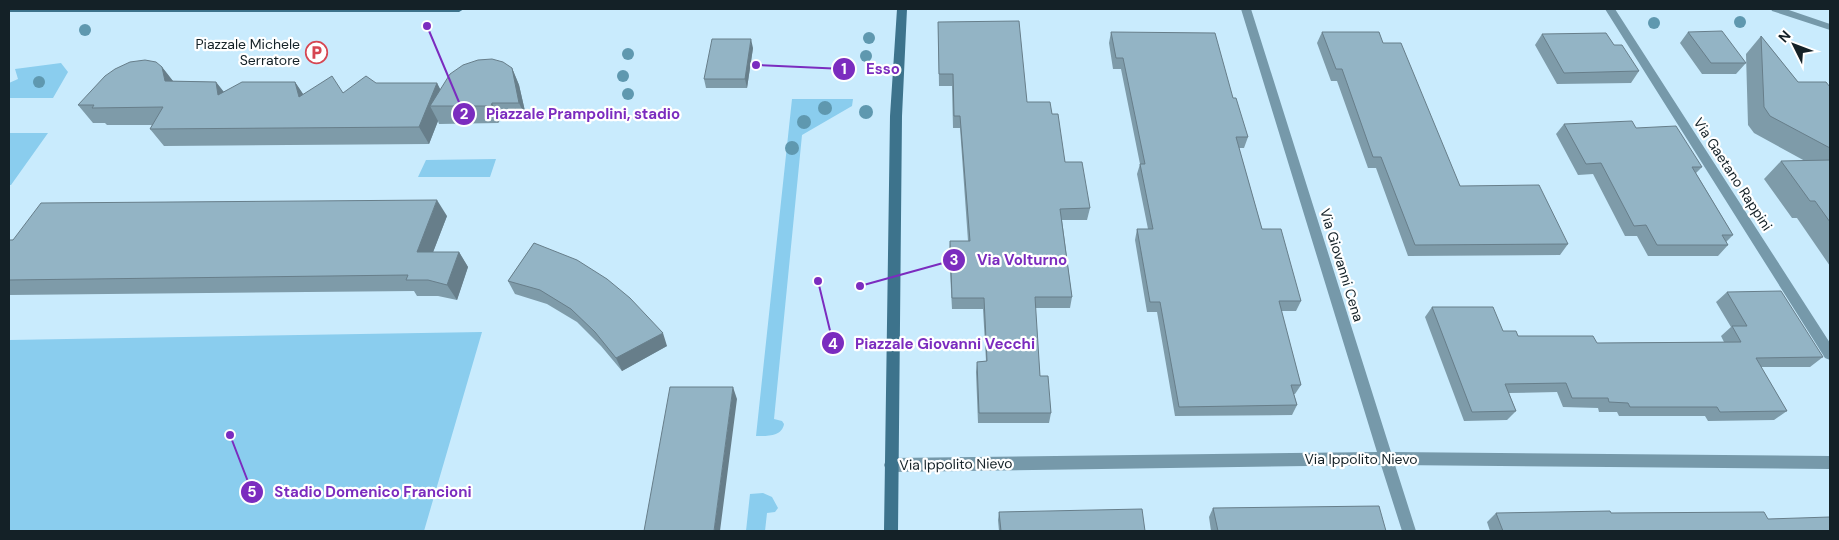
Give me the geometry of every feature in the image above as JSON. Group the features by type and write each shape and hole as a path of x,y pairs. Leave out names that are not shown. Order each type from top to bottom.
{"main road":[{"path":"12,10 459,9"},
{"path":"891,531 896,116 902,9"}],"street":[{"name":"Via Giovanni Cena","path":"1246,9 1409,531"},
{"name":"Via Gaetano Rappini","path":"1610,9 1830,354"},
{"path":"1776,9 1830,27"},
{"name":"Via Ippolito Nievo","path":"891,465 1387,458 1830,463"}],"shaded area":[{"path":"61,63 68,72 53,98 9,98 9,83 18,79 15,69"},
{"path":"792,99 853,99 852,106 802,135 774,419 782,421 784,424 777,434 756,436"},
{"path":"9,133 48,133 11,185 9,185"},
{"path":"496,159 490,177 418,177 426,160"},
{"path":"482,332 424,531 9,531 9,340"},
{"path":"763,493 772,497 778,508 775,512 767,513 765,531 746,531 750,494"}],"building":[{"path":"1019,21 1027,102 1050,102 1052,114 1058,114 1065,162 1082,162 1090,208 1060,209 1072,297 1035,297 1040,376 1048,376 1051,413 979,413 977,362 987,361 984,298 952,298 950,241 970,241 960,116 954,116 953,74 939,74 938,22"},
{"path":"1722,31 1746,63 1711,63 1688,32"},
{"path":"1111,32 1215,33 1233,98 1236,98 1248,137 1236,137 1262,229 1281,229 1301,301 1279,301 1301,385 1291,385 1297,405 1179,407 1160,302 1150,302 1137,229 1153,229 1140,164 1145,164 1123,58 1116,58"},
{"path":"1322,32 1379,32 1383,43 1401,43 1460,186 1539,185 1568,244 1415,245 1381,157 1373,157 1342,69 1336,69"},
{"path":"1606,33 1614,45 1622,45 1639,71 1564,73 1542,34"},
{"path":"1761,36 1798,82 1826,82 1830,87 1830,148 1770,116 1764,107"},
{"path":"712,39 751,39 745,79 704,79"},
{"path":"492,59 503,62 512,68 519,103 492,103 491,106 430,106 450,74 463,65 478,60"},
{"path":"145,60 156,62 162,67 165,81 216,82 218,95 242,82 295,82 299,97 332,76 343,93 366,76 376,83 437,83 419,127 150,129 163,107 92,108 94,105 78,105 105,76 115,69 130,62"},
{"path":"1632,121 1636,128 1676,126 1702,167 1692,167 1733,235 1722,235 1728,245 1657,245 1646,225 1634,226 1601,163 1586,164 1564,124"},
{"path":"1830,160 1830,222 1815,201 1810,201 1781,161"},
{"path":"437,200 417,252 459,252 447,285 428,280 406,280 408,275 9,280 9,240 13,240 41,203"},
{"path":"534,243 577,260 607,279 630,298 663,333 616,358 595,332 571,309 540,290 508,281"},
{"path":"1781,291 1823,357 1756,358 1787,411 1720,412 1717,407 1630,407 1628,403 1609,402 1608,398 1572,398 1566,383 1505,384 1516,411 1472,412 1432,307 1493,307 1503,331 1516,331 1518,336 1593,336 1597,343 1741,342 1732,326 1747,326 1727,292"},
{"path":"670,387 733,387 714,531 644,531"},
{"path":"1379,506 1386,531 1218,531 1213,508"},
{"path":"1142,509 1145,531 1001,531 999,512"},
{"path":"1610,511 1611,513 1764,512 1768,519 1830,517 1830,531 1503,531 1496,513"}],"place":[{"name":"Piazzale Prampolini, stadio","path":"427,26"},
{"name":"Piazzale Michele Serratore","path":"316,52"},
{"name":"Esso","path":"756,65"},
{"name":"Piazzale Giovanni Vecchi","path":"818,281"},
{"name":"Via Volturno","path":"860,286"},
{"name":"Stadio Domenico Francioni","path":"230,435"}]}
